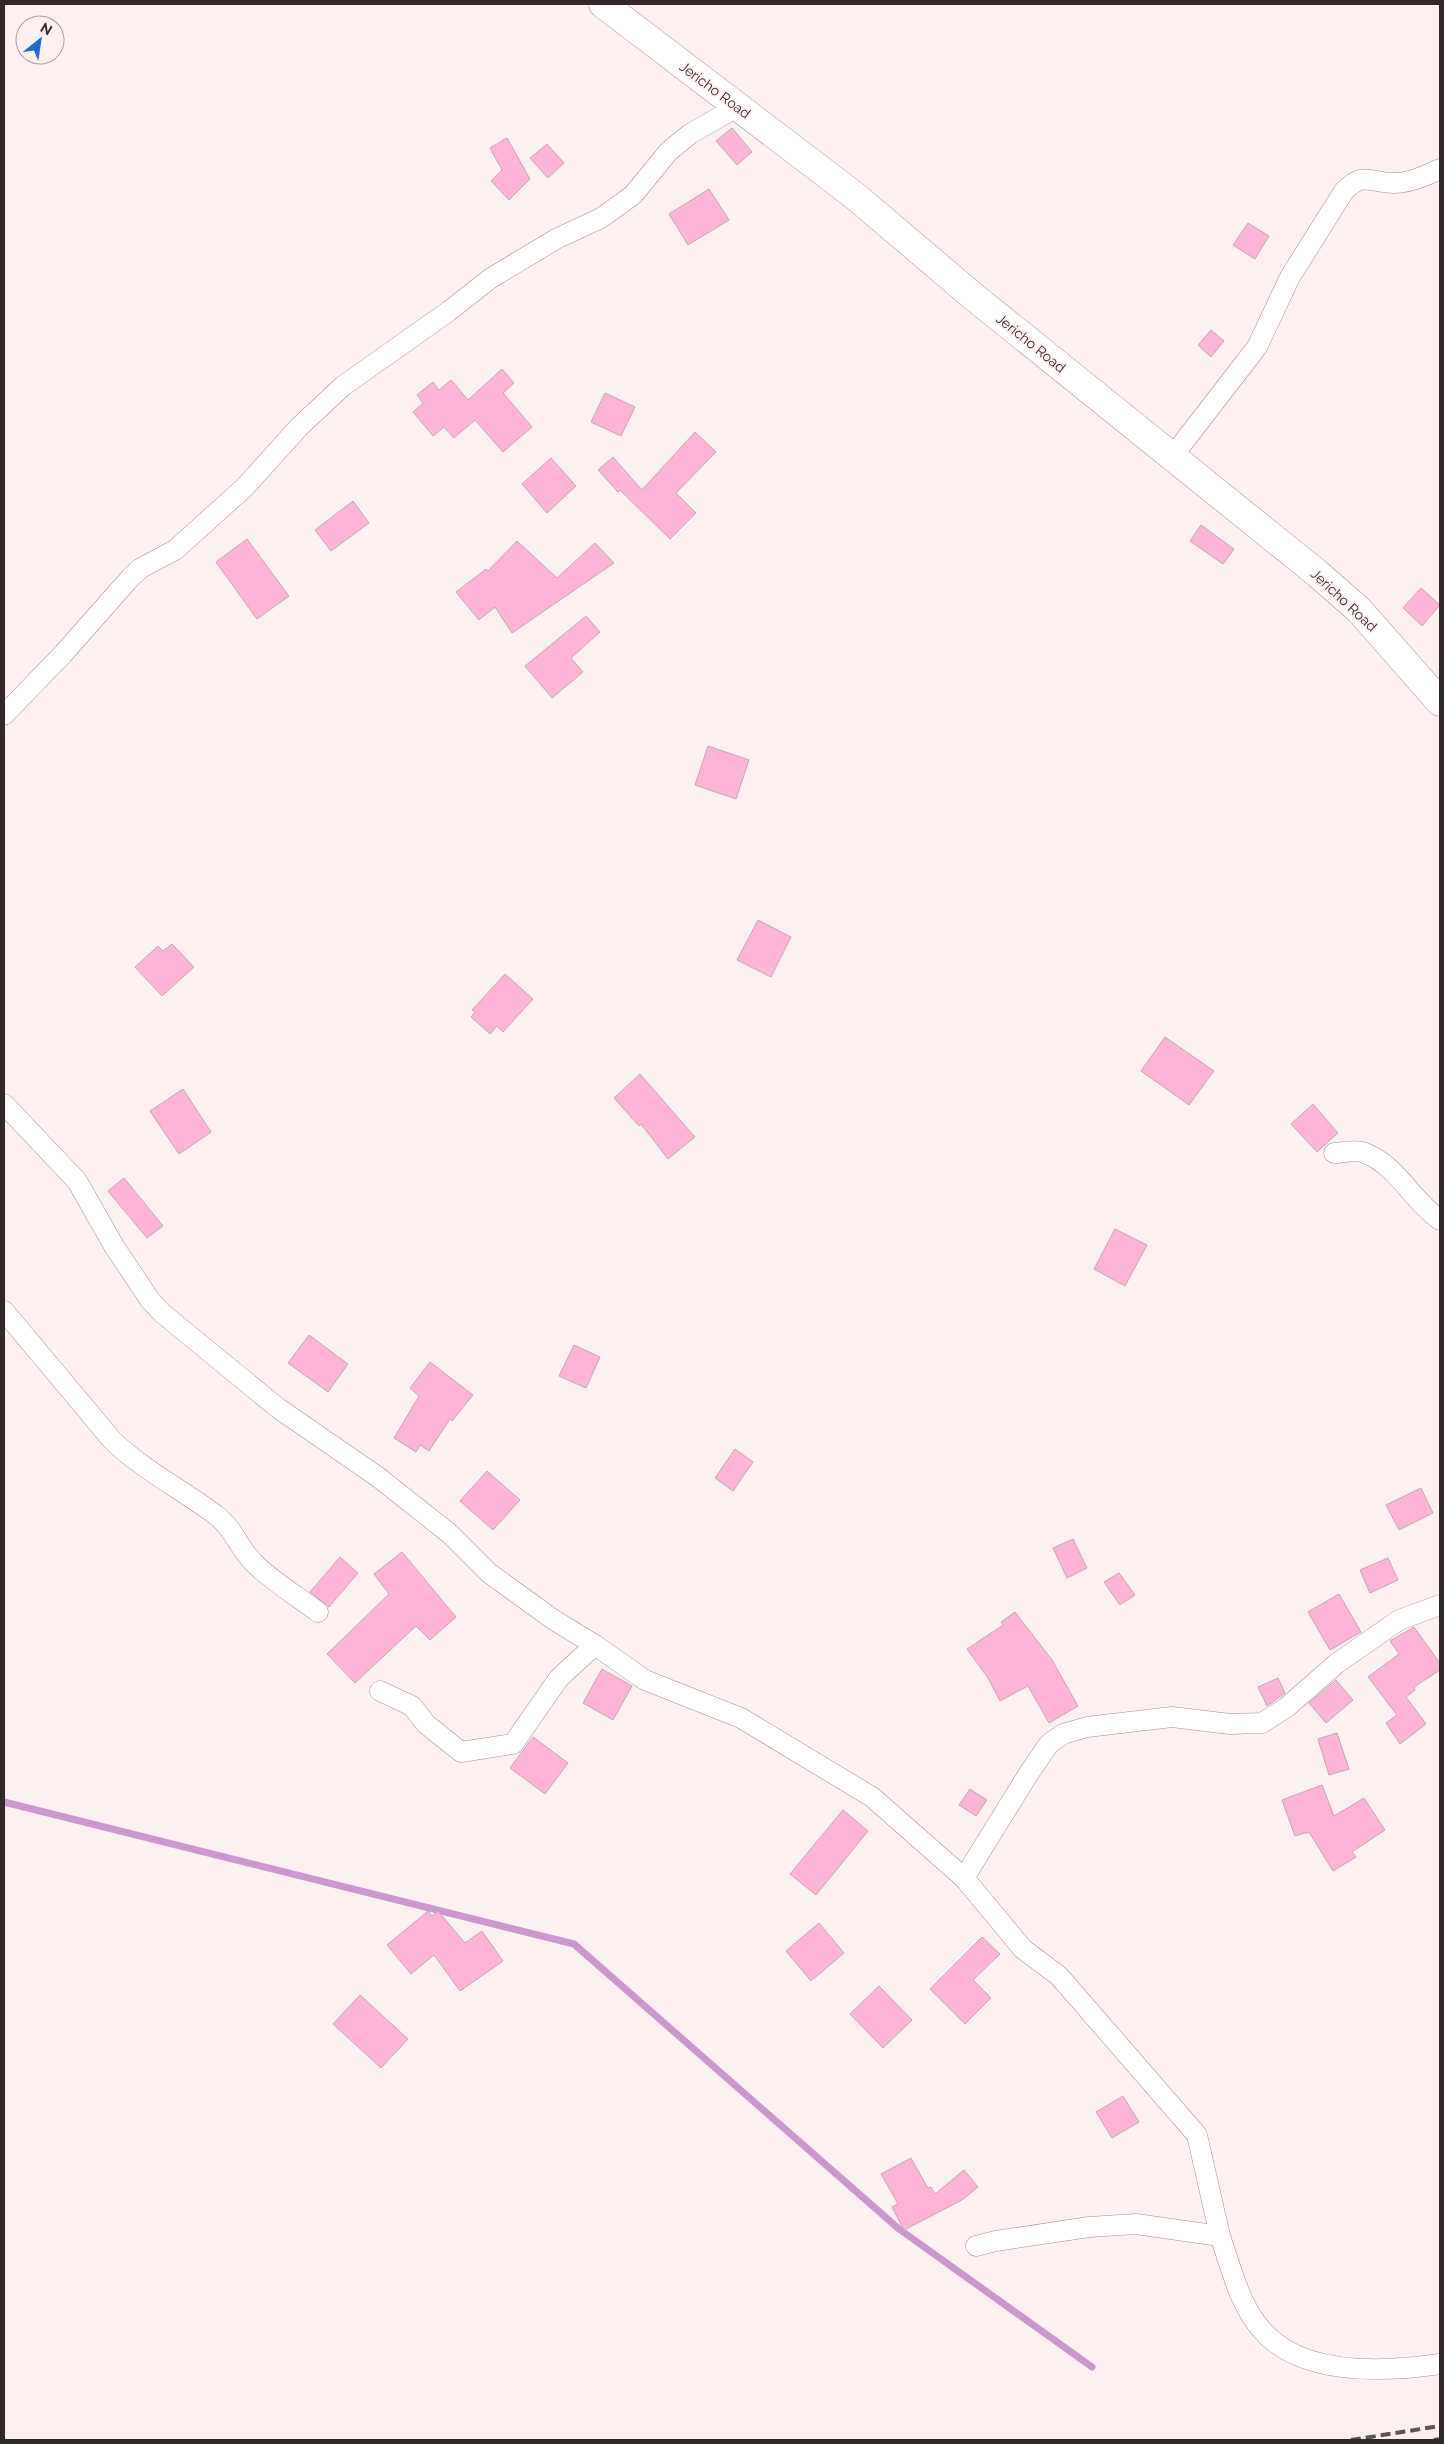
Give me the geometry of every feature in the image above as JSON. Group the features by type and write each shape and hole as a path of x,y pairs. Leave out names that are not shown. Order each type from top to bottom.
{"street":[{"name":"Jericho Road","path":"603,4 855,196 974,297 1318,574 1359,610 1440,702"},
{"path":"4,715 63,654 131,577 141,568 175,550 245,487 299,427 343,386 449,311 491,278 556,239 601,218 633,196 669,151 690,134 738,107"},
{"path":"1172,457 1257,347 1290,277 1344,191 1353,182 1361,178 1395,183 1422,177 1440,168"},
{"path":"4,1104 77,1181 92,1205 105,1233 150,1300 162,1313 278,1408 378,1477 450,1534 489,1574 554,1620 595,1645 645,1680 741,1718 872,1797 964,1878 1023,1949 1059,1976 1197,2135 1220,2236 1244,2303 1261,2330 1282,2347 1311,2361 1350,2369 1417,2367 1440,2364"},
{"path":"1334,1153 1364,1152 1394,1172 1429,1212 1440,1220"},
{"path":"4,1311 118,1446 137,1462 232,1529 240,1546 254,1563 318,1612"},
{"path":"964,1878 1029,1773 1049,1744 1063,1734 1087,1727 1172,1717 1230,1724 1262,1723 1287,1707 1336,1664 1399,1620 1440,1605"},
{"path":"380,1691 412,1706 426,1724 461,1752 486,1750 513,1744 559,1678 595,1645"},
{"path":"976,2246 996,2241 1090,2227 1136,2224 1220,2236"}],"building":[{"path":"732,128 752,152 737,165 716,141"},
{"path":"507,138 530,179 509,200 491,181 502,170 490,148"},
{"path":"547,144 564,163 548,178 530,158"},
{"path":"709,189 729,220 688,245 669,214"},
{"path":"1248,223 1269,236 1255,259 1233,245"},
{"path":"1211,330 1224,341 1211,357 1198,345"},
{"path":"502,369 514,383 503,393 532,427 503,452 475,420 454,438 444,427 433,436 413,412 423,403 417,395 433,382 439,390 451,380 468,400"},
{"path":"605,393 635,407 621,436 591,422"},
{"path":"695,432 716,452 676,493 696,513 670,539 620,490 618,492 598,470 613,457 642,490"},
{"path":"551,458 576,486 547,513 522,484"},
{"path":"353,501 369,523 331,551 315,530"},
{"path":"1201,525 1234,549 1223,564 1190,541"},
{"path":"247,539 289,596 257,619 216,562"},
{"path":"517,541 557,578 595,543 614,563 512,633 495,607 479,620 456,592 486,569 488,571"},
{"path":"1421,588 1440,605 1422,626 1403,608"},
{"path":"586,616 600,632 571,658 583,672 552,698 525,666"},
{"path":"708,746 749,760 736,799 695,785"},
{"path":"758,920 791,937 771,977 737,960"},
{"path":"172,944 194,967 162,996 135,967 158,946 163,951"},
{"path":"505,974 533,999 503,1032 497,1026 490,1034 471,1017 475,1012 472,1010"},
{"path":"1165,1037 1214,1071 1189,1105 1141,1071"},
{"path":"640,1074 695,1137 668,1159 641,1124 639,1126 614,1098"},
{"path":"183,1089 211,1132 179,1154 150,1111"},
{"path":"1313,1104 1338,1133 1317,1152 1291,1124"},
{"path":"124,1178 163,1226 147,1238 108,1191"},
{"path":"1115,1229 1147,1245 1125,1286 1094,1269"},
{"path":"309,1335 348,1364 328,1392 288,1363"},
{"path":"574,1345 600,1357 586,1388 559,1376"},
{"path":"430,1362 473,1395 452,1421 450,1419 429,1451 420,1445 416,1452 394,1438 419,1396 410,1388"},
{"path":"735,1449 753,1462 733,1491 715,1478"},
{"path":"487,1471 520,1500 493,1530 460,1501"},
{"path":"1421,1488 1433,1513 1399,1530 1386,1505"},
{"path":"1073,1539 1087,1568 1067,1578 1053,1548"},
{"path":"402,1552 456,1617 430,1640 416,1626 355,1683 327,1654 389,1594 374,1574"},
{"path":"340,1557 358,1573 329,1607 310,1592"},
{"path":"1388,1558 1398,1580 1370,1593 1360,1570"},
{"path":"1119,1573 1135,1595 1120,1605 1104,1582"},
{"path":"1339,1594 1361,1632 1330,1650 1308,1612"},
{"path":"1015,1612 1052,1660 1078,1706 1049,1723 1028,1686 1000,1701 988,1678 967,1649 1003,1625 1001,1622"},
{"path":"1414,1627 1440,1663 1440,1670 1414,1687 1415,1690 1406,1697 1426,1724 1400,1744 1386,1723 1397,1715 1368,1677 1399,1654 1390,1641"},
{"path":"602,1669 632,1686 613,1720 583,1703"},
{"path":"1278,1678 1285,1693 1267,1706 1258,1687"},
{"path":"1336,1680 1353,1700 1326,1723 1309,1703"},
{"path":"1337,1733 1349,1769 1329,1775 1318,1739"},
{"path":"533,1737 568,1763 545,1794 510,1768"},
{"path":"1322,1785 1334,1816 1364,1798 1385,1830 1352,1852 1356,1857 1333,1871 1309,1832 1295,1836 1282,1800"},
{"path":"970,1789 987,1800 976,1816 959,1805"},
{"path":"843,1810 868,1831 816,1895 790,1874"},
{"path":"428,1911 432,1916 438,1911 465,1943 482,1931 503,1961 460,1991 434,1955 411,1974 387,1945"},
{"path":"819,1923 844,1953 811,1981 786,1951"},
{"path":"982,1937 1000,1954 973,1980 991,1998 965,2024 930,1989"},
{"path":"879,1986 912,2020 883,2048 850,2014"},
{"path":"360,1995 408,2039 381,2068 333,2024"},
{"path":"1123,2096 1139,2122 1112,2138 1096,2112"},
{"path":"911,2158 928,2188 931,2187 935,2194 964,2170 978,2187 962,2200 904,2230 892,2207 898,2204 881,2174"}],"waterway":[{"path":"4,1802 574,1944 899,2229 1092,2367"}],"railway":[{"path":"1351,2440 1440,2426"},
{"path":"1434,2440 1440,2439"}]}
